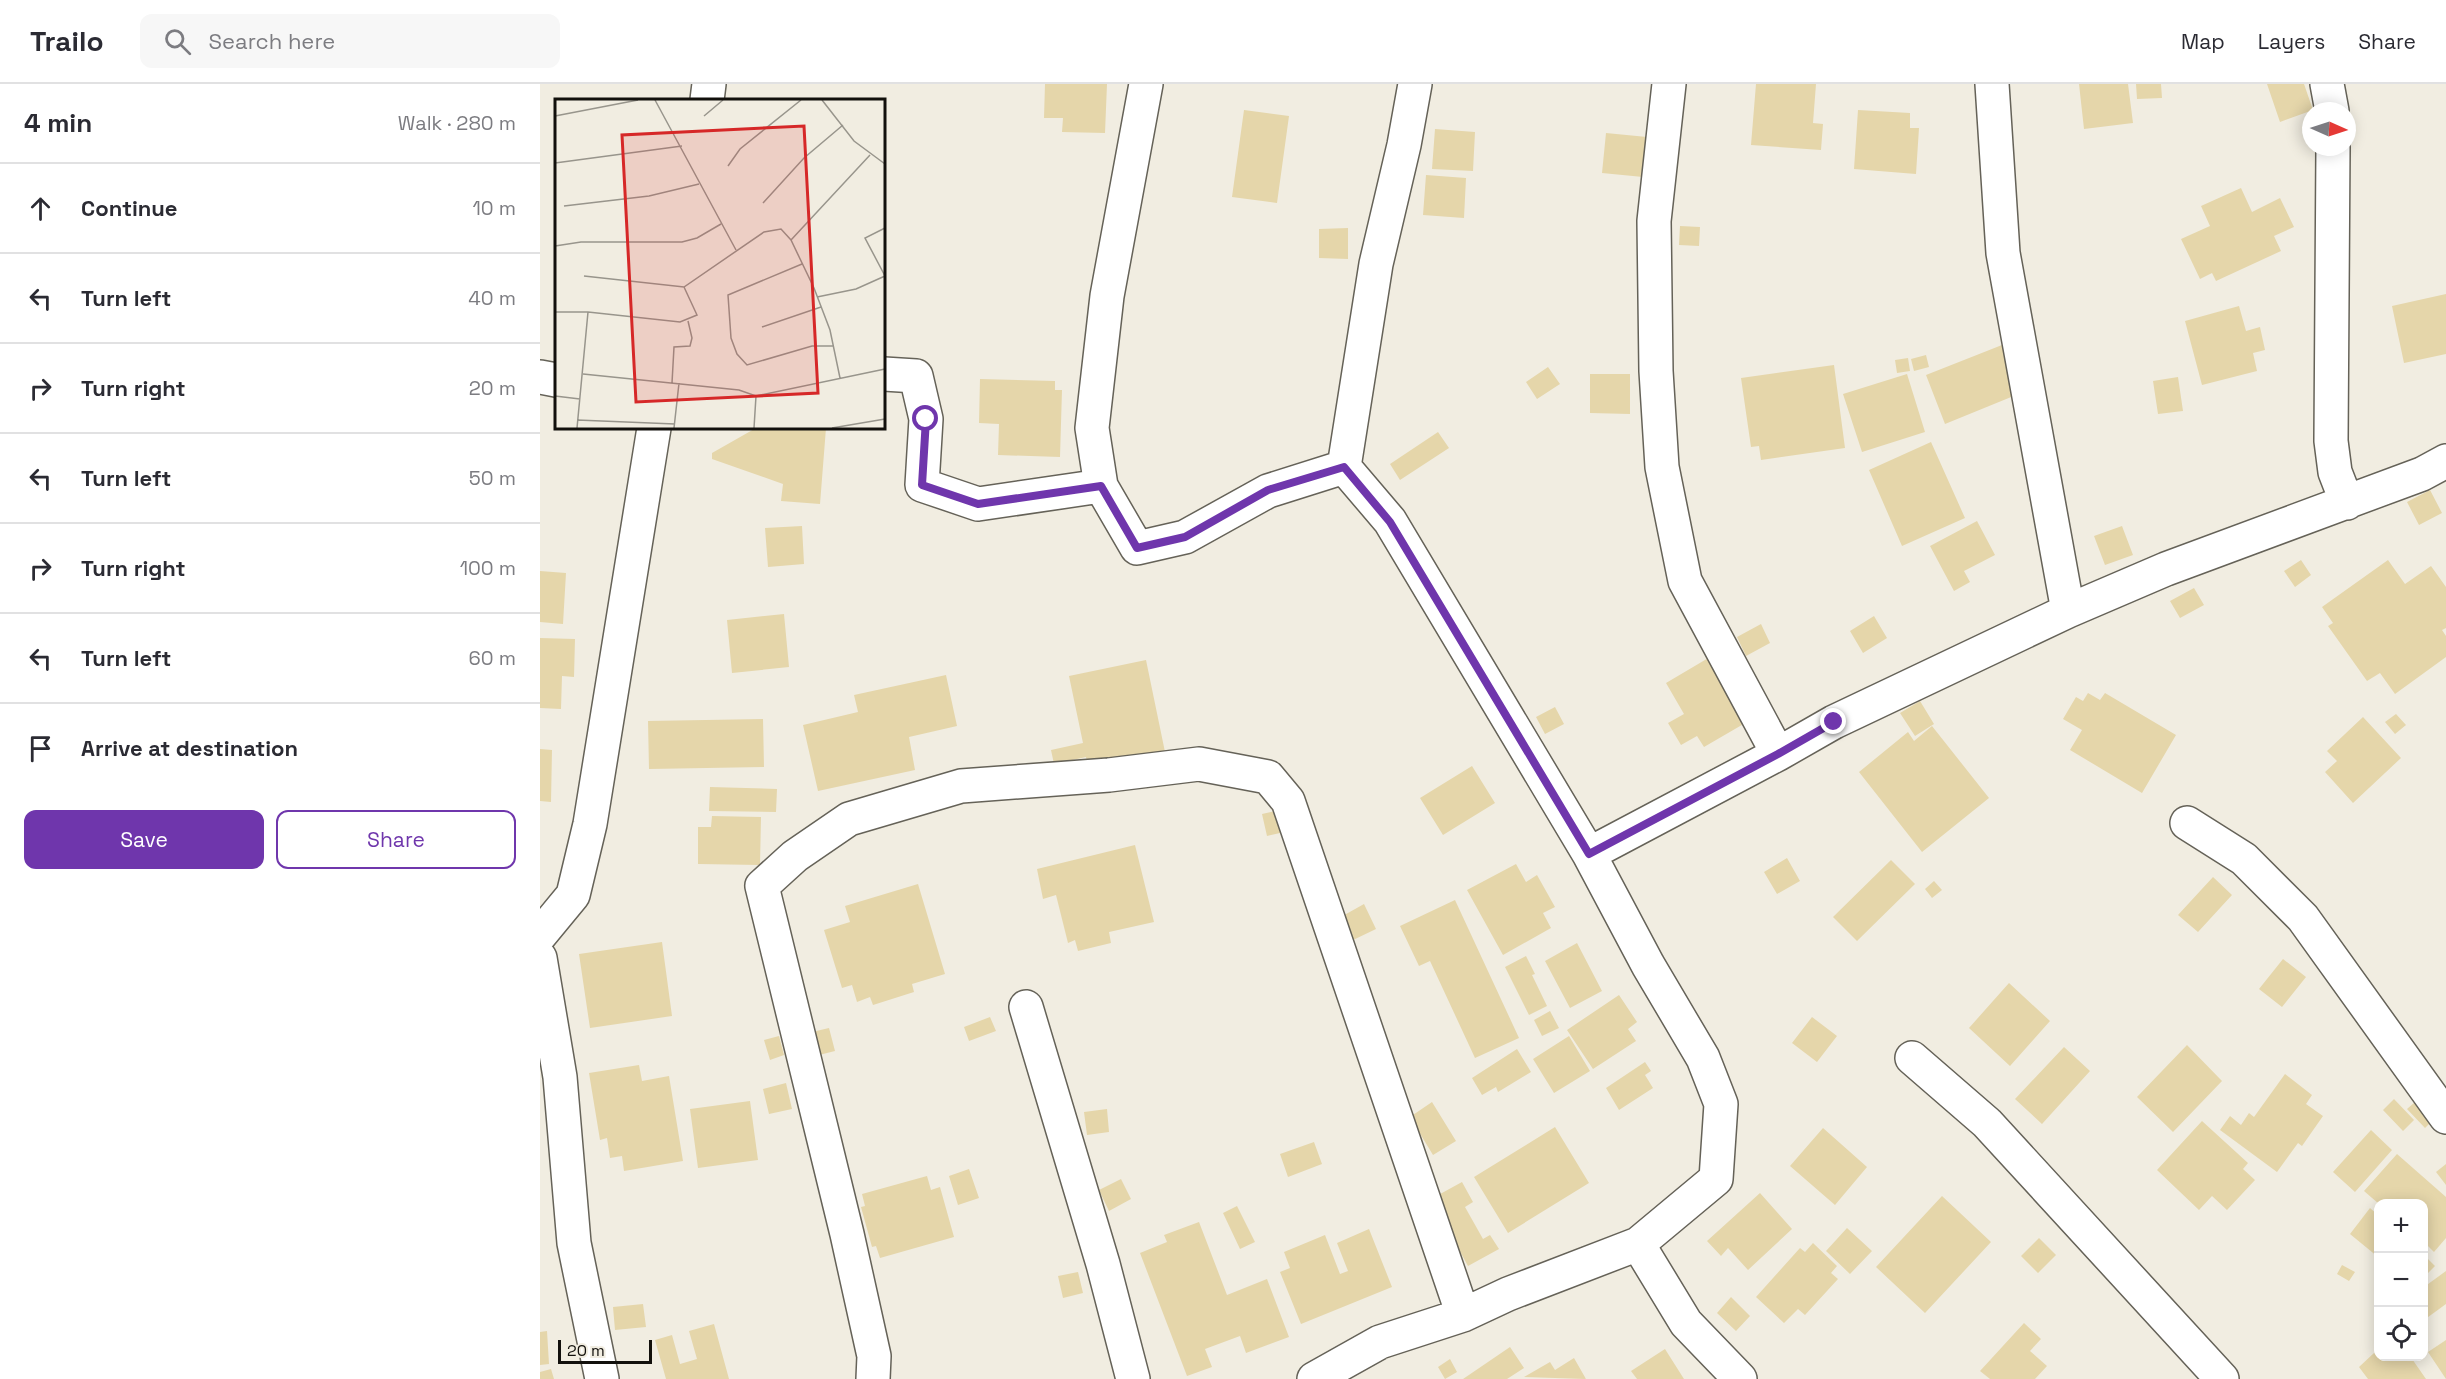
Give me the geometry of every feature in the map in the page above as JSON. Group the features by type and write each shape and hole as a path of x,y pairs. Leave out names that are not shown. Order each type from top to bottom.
{"street":[{"path":"707,99 709,84"},
{"path":"1146,84 1107,296 1092,428 1101,486 1137,548 1185,537 1268,490 1344,467"},
{"path":"1314,1379 1380,1342 1463,1315 1508,1294 1638,1244 1716,1179 1721,1104 1703,1058 1648,965 1589,854 1390,522 1344,467 1376,264 1404,145 1415,84"},
{"path":"1669,84 1654,221 1656,371 1662,467 1685,581 1778,754"},
{"path":"1992,84 2002,253 2068,611"},
{"path":"2327,84 2330,102"},
{"path":"2333,156 2331,441 2335,472 2347,503"},
{"path":"885,374 916,375 926,419 922,485 978,504 1101,486"},
{"path":"540,377 555,380"},
{"path":"540,935 573,895 590,824 654,429"},
{"path":"1589,854 1834,722 2068,611 2166,569 2422,474 2446,461"},
{"path":"873,1379 874,1356 847,1234 762,886 795,856 849,819 961,786 1109,775 1199,764 1268,777 1288,801 1463,1315"},
{"path":"2187,823 2244,859 2303,918 2446,1117"},
{"path":"540,958 560,1077 574,1242 602,1379"},
{"path":"1026,1007 1103,1264 1133,1379"},
{"path":"1912,1058 1987,1123 2222,1379"},
{"path":"1638,1244 1686,1323 1740,1379"}],"building":[{"path":"1045,84 1107,84 1105,133 1062,132 1063,118 1044,118"},
{"path":"1756,84 1816,84 1813,123 1823,124 1821,150 1751,145"},
{"path":"2079,84 2128,84 2133,123 2084,129"},
{"path":"2136,84 2161,84 2162,98 2137,99"},
{"path":"2267,84 2304,84 2310,102 2302,102 2302,114 2280,122"},
{"path":"1244,110 1289,116 1277,203 1232,197"},
{"path":"1858,110 1910,113 1910,128 1919,128 1916,174 1854,169"},
{"path":"1435,129 1475,132 1473,171 1432,169"},
{"path":"1606,133 1647,137 1643,177 1602,173"},
{"path":"1426,175 1466,178 1464,218 1423,215"},
{"path":"2241,188 2252,212 2280,198 2294,227 2274,236 2281,251 2216,281 2212,273 2200,279 2181,239 2210,226 2201,206"},
{"path":"1680,226 1700,227 1699,246 1679,245"},
{"path":"1348,228 1348,259 1319,258 1319,229"},
{"path":"2446,294 2446,354 2404,363 2392,306"},
{"path":"2239,306 2246,331 2260,327 2265,350 2253,353 2257,371 2202,385 2185,321"},
{"path":"2002,345 2021,393 1945,424 1926,375"},
{"path":"1926,355 1929,367 1914,371 1911,359"},
{"path":"1908,358 1910,371 1897,373 1895,360"},
{"path":"1834,365 1845,448 1761,460 1759,446 1751,447 1741,378"},
{"path":"1548,367 1560,384 1537,399 1526,382"},
{"path":"1590,374 1630,374 1630,414 1590,413"},
{"path":"1907,374 1925,432 1862,452 1843,394"},
{"path":"2178,377 2183,411 2158,414 2153,381"},
{"path":"980,379 1055,381 1055,390 1062,390 1060,457 998,455 999,424 979,423"},
{"path":"754,429 826,429 820,504 781,501 783,484 712,459 712,453"},
{"path":"1438,432 1449,448 1400,480 1390,464"},
{"path":"1931,442 1965,518 1902,546 1869,470"},
{"path":"2430,490 2442,513 2419,525 2407,502"},
{"path":"1977,521 1995,555 1964,571 1970,582 1954,591 1930,546"},
{"path":"802,526 804,564 768,567 765,528"},
{"path":"2122,526 2133,555 2105,565 2094,536"},
{"path":"2301,560 2311,575 2295,587 2284,571"},
{"path":"2388,560 2405,584 2431,566 2446,587 2446,628 2442,630 2446,636 2446,657 2395,694 2380,673 2367,681 2328,626 2333,623 2322,607"},
{"path":"540,571 566,573 563,624 540,622"},
{"path":"2194,588 2204,605 2180,618 2170,601"},
{"path":"784,614 789,667 732,673 727,620"},
{"path":"1874,616 1887,638 1863,653 1850,631"},
{"path":"1761,624 1770,643 1746,656 1737,637"},
{"path":"540,638 575,639 574,677 562,676 561,709 540,708"},
{"path":"1710,657 1747,722 1704,747 1697,736 1681,745 1668,723 1684,714 1666,683"},
{"path":"1146,660 1165,752 1088,768 1086,757 1054,764 1051,750 1083,743 1069,676"},
{"path":"946,675 957,726 909,737 915,770 818,791 803,725 858,712 854,695"},
{"path":"2088,693 2100,700 2105,693 2176,735 2142,793 2070,750 2082,730 2063,719 2076,697 2083,701"},
{"path":"1920,701 1934,724 1915,736 1900,713"},
{"path":"1555,707 1564,724 1545,734 1536,717"},
{"path":"2396,714 2406,725 2395,734 2385,722"},
{"path":"2363,717 2401,758 2353,803 2325,772 2337,761 2327,751"},
{"path":"763,719 764,767 649,769 648,721"},
{"path":"1932,726 1989,798 1922,852 1859,772 1908,732 1914,741"},
{"path":"540,749 552,750 551,802 540,801"},
{"path":"1472,766 1495,803 1443,835 1420,798"},
{"path":"710,787 777,789 776,812 709,811"},
{"path":"1284,809 1289,831 1267,836 1262,814"},
{"path":"712,816 761,817 760,865 698,864 698,827 711,827"},
{"path":"1135,845 1154,922 1109,932 1111,943 1078,951 1075,940 1068,943 1056,895 1043,899 1037,869"},
{"path":"1787,858 1800,881 1777,894 1764,872"},
{"path":"1891,860 1915,884 1857,941 1833,917"},
{"path":"1516,864 1526,882 1537,875 1555,907 1543,913 1551,928 1503,955 1467,890"},
{"path":"2213,877 2232,895 2198,932 2178,915"},
{"path":"1934,881 1942,890 1932,898 1925,889"},
{"path":"918,884 945,974 912,984 914,992 873,1005 870,997 857,1002 852,985 842,988 824,930 850,922 845,906"},
{"path":"1455,900 1519,1038 1475,1058 1430,961 1419,966 1400,926"},
{"path":"1364,904 1376,929 1351,941 1339,918"},
{"path":"662,942 672,1016 590,1028 579,954"},
{"path":"1577,943 1602,991 1570,1008 1545,961"},
{"path":"1526,956 1535,974 1532,975 1547,1006 1529,1015 1505,967"},
{"path":"2283,959 2306,977 2282,1007 2259,989"},
{"path":"2009,983 2050,1021 2010,1066 1969,1028"},
{"path":"1619,995 1637,1022 1628,1029 1636,1041 1593,1069 1567,1030"},
{"path":"1550,1011 1559,1028 1542,1036 1534,1020"},
{"path":"990,1017 996,1031 969,1041 964,1027"},
{"path":"1812,1017 1837,1036 1817,1062 1792,1043"},
{"path":"829,1028 835,1051 819,1055 812,1032"},
{"path":"779,1036 784,1055 770,1060 764,1040"},
{"path":"1569,1036 1590,1071 1554,1093 1533,1059"},
{"path":"2187,1045 2222,1081 2173,1132 2137,1097"},
{"path":"2064,1047 2090,1071 2042,1124 2015,1099"},
{"path":"1517,1049 1531,1072 1498,1092 1496,1087 1482,1095 1472,1078"},
{"path":"1645,1062 1651,1071 1645,1075 1653,1088 1619,1110 1606,1088"},
{"path":"639,1065 642,1081 669,1076 683,1161 624,1171 622,1156 610,1158 607,1138 600,1140 589,1073"},
{"path":"2285,1074 2312,1095 2306,1104 2323,1116 2302,1146 2298,1143 2277,1172 2220,1130 2230,1116 2241,1125 2249,1113 2254,1117"},
{"path":"786,1083 792,1109 769,1114 763,1089"},
{"path":"2423,1095 2440,1113 2425,1128 2407,1109"},
{"path":"2394,1099 2414,1120 2403,1131 2383,1110"},
{"path":"750,1101 758,1160 698,1168 690,1109"},
{"path":"1432,1102 1456,1141 1433,1155 1410,1117"},
{"path":"1107,1109 1109,1132 1087,1135 1084,1112"},
{"path":"2202,1121 2248,1163 2243,1169 2255,1180 2227,1210 2212,1196 2199,1210 2157,1170"},
{"path":"1555,1127 1589,1183 1508,1233 1474,1177"},
{"path":"1823,1128 1867,1167 1835,1205 1790,1166"},
{"path":"2371,1130 2392,1150 2355,1192 2333,1172"},
{"path":"1314,1142 1322,1164 1288,1177 1280,1154"},
{"path":"2397,1154 2446,1197 2446,1238 2434,1252 2428,1246 2428,1199 2374,1200 2364,1191"},
{"path":"2446,1164 2446,1185 2436,1172"},
{"path":"969,1169 979,1198 958,1205 949,1176"},
{"path":"927,1176 931,1190 940,1187 954,1237 880,1258 876,1246 872,1247 861,1207 865,1206 862,1194"},
{"path":"1121,1179 1131,1199 1109,1211 1099,1190"},
{"path":"1462,1182 1473,1202 1465,1207 1483,1239 1490,1235 1499,1249 1468,1266 1431,1199"},
{"path":"1760,1193 1792,1229 1748,1270 1728,1248 1721,1256 1707,1241"},
{"path":"1942,1196 1991,1242 1925,1313 1876,1267"},
{"path":"1237,1206 1255,1242 1240,1249 1223,1213"},
{"path":"2370,1208 2374,1212 2374,1254 2350,1234"},
{"path":"1199,1222 1227,1295 1267,1279 1289,1337 1246,1353 1240,1336 1205,1349 1212,1367 1187,1376 1140,1253 1167,1242 1164,1235"},
{"path":"1847,1228 1872,1251 1850,1274 1826,1251"},
{"path":"1369,1229 1392,1287 1301,1324 1280,1272 1290,1268 1284,1252 1325,1235 1340,1274 1348,1271 1337,1243"},
{"path":"2039,1238 2056,1255 2038,1273 2021,1256"},
{"path":"1813,1243 1837,1266 1831,1273 1838,1279 1805,1315 1798,1309 1784,1323 1756,1297 1800,1248 1805,1252"},
{"path":"2428,1259 2435,1266 2428,1273"},
{"path":"2342,1265 2355,1272 2349,1281 2337,1274"},
{"path":"2446,1271 2446,1304 2428,1317 2428,1307 2428,1284"},
{"path":"1078,1272 1083,1293 1063,1298 1058,1276"},
{"path":"1731,1297 1750,1316 1736,1331 1717,1313"},
{"path":"643,1304 646,1327 615,1330 613,1307"},
{"path":"2024,1323 2041,1339 2030,1351 2047,1366 2035,1379 1990,1379 1980,1371"},
{"path":"714,1324 729,1379 666,1379 655,1340 672,1335 680,1364 697,1359 689,1331"},
{"path":"547,1331 549,1364 540,1365 540,1332"},
{"path":"2446,1340 2446,1379 2428,1352"},
{"path":"1510,1347 1524,1368 1507,1379 1463,1379"},
{"path":"1665,1349 1684,1379 1637,1379 1631,1371"},
{"path":"2374,1353 2374,1361 2413,1361 2426,1379 2368,1379 2359,1367"},
{"path":"1574,1358 1586,1379 1524,1377 1550,1362 1555,1370"},
{"path":"1450,1359 1457,1372 1445,1379 1438,1367"},
{"path":"551,1369 554,1379 540,1379 540,1372"}],"route":[{"path":"926,419 922,485 978,504 1101,486 1137,548 1185,537 1268,490 1344,467 1390,522 1589,854 1834,722"}]}
